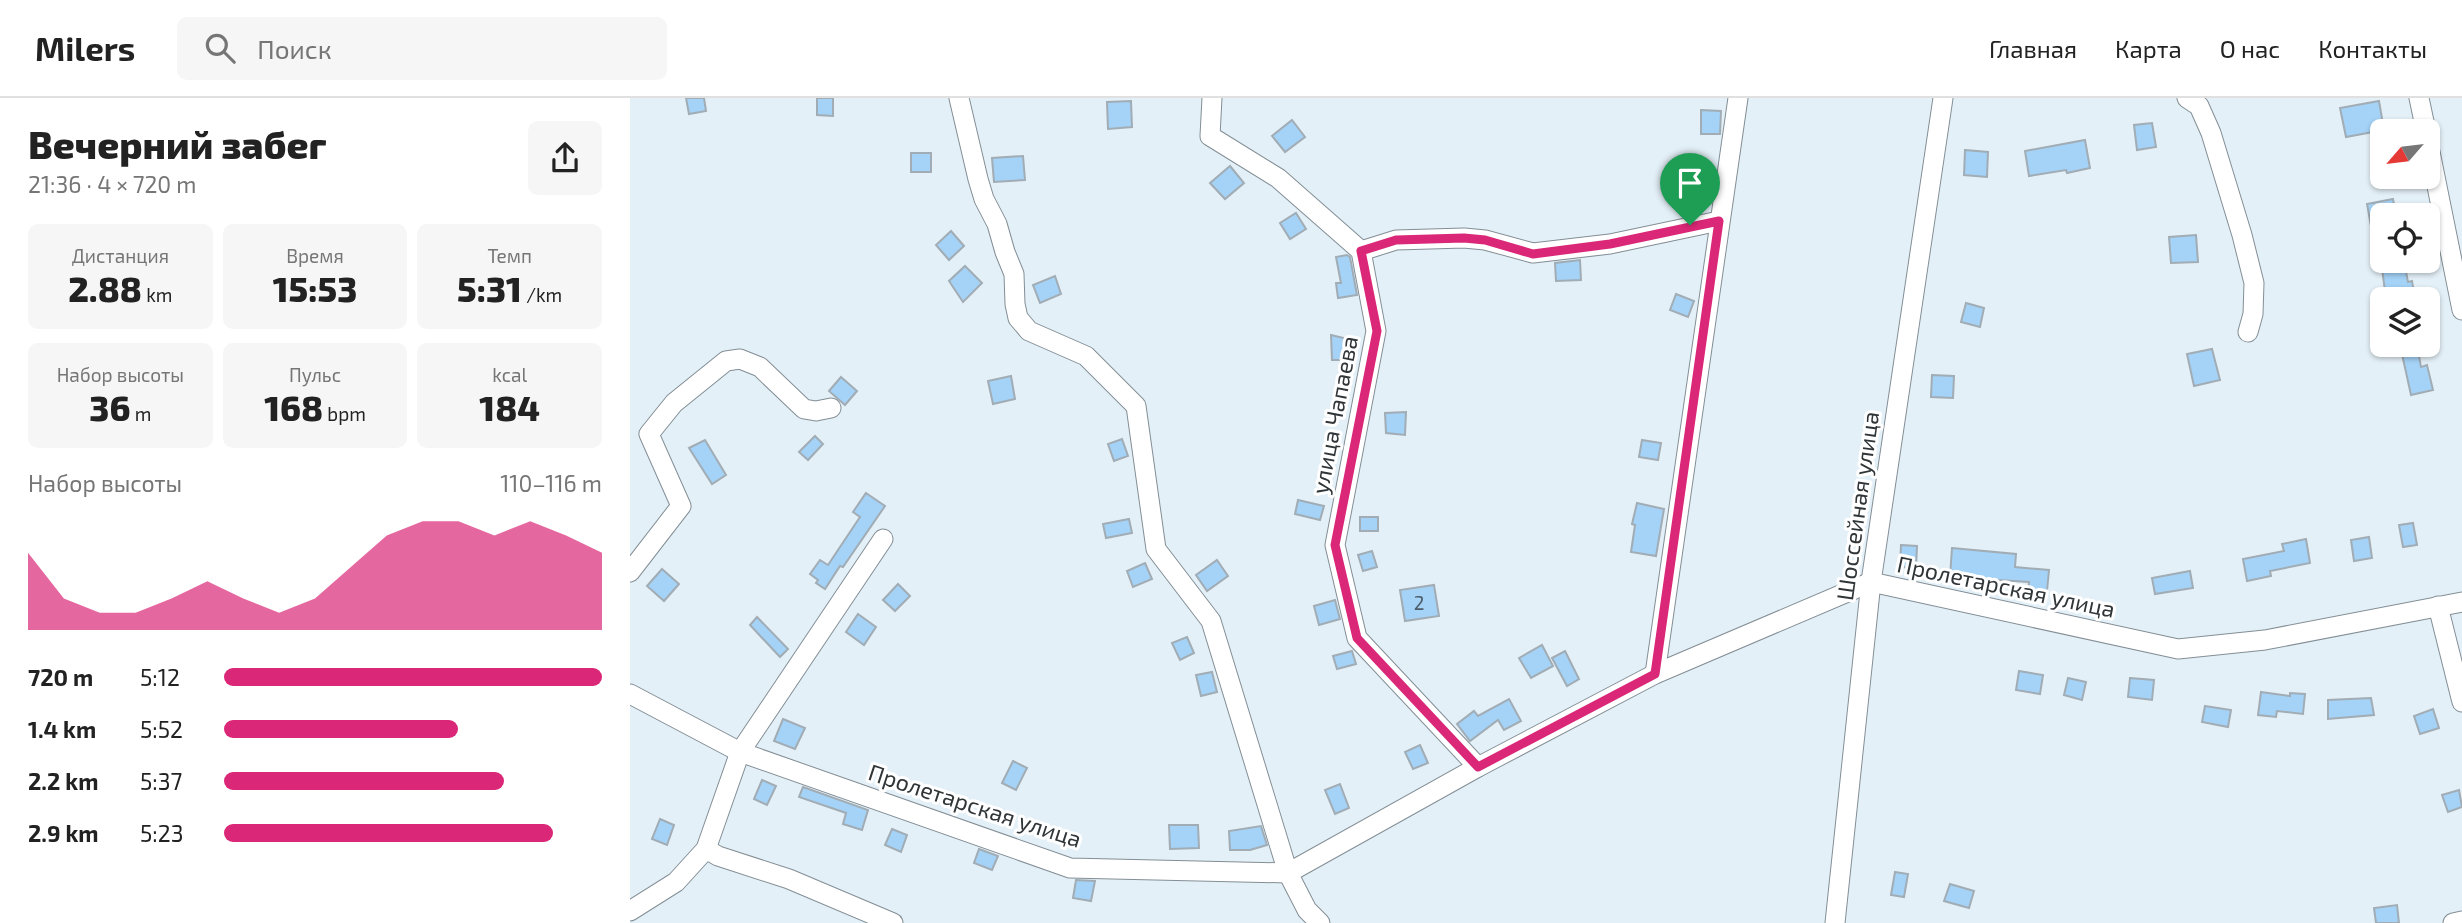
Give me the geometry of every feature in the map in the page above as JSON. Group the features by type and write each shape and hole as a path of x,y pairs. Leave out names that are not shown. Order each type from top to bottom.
{"street":[{"path":"958,98 984,199 997,224 1014,274 1018,318 1029,331 1086,356 1136,406 1156,549 1211,621 1288,873 1310,919"},
{"path":"1212,98 1210,136 1278,178 1361,251 1396,240 1464,238 1485,240 1533,254 1658,236 1690,225 1719,221"},
{"path":"1655,674 1738,98"},
{"name":"Шоссейная улица","path":"1835,923 1871,582 1943,98"},
{"path":"2187,98 2199,106 2211,133 2242,235 2254,283 2253,314 2248,332"},
{"path":"2419,98 2423,119"},
{"path":"2438,189 2462,310"},
{"name":"улица Чапаева","path":"1361,251 1377,331 1335,545 1357,638 1478,767"},
{"path":"630,572 681,506 649,434 674,403 726,361 740,359 760,367 804,409 816,411 831,408"},
{"path":"630,911 676,882 706,849 740,752 883,539"},
{"name":"Пролетарская улица","path":"630,694 740,752 1070,868 1288,873 1478,767 1655,674 1871,582 2178,649 2265,640 2462,602"},
{"path":"2438,606 2462,702"},
{"path":"706,849 718,856 789,879 893,923"},
{"path":"2453,923 2462,921"}],"building":[{"path":"686,98 704,98 706,111 689,114"},
{"path":"817,98 833,98 833,116 817,115"},
{"path":"1131,101 1132,127 1108,129 1107,102"},
{"path":"2379,101 2382,119 2370,119 2370,133 2346,137 2340,108"},
{"path":"1701,110 1721,111 1720,134 1701,134"},
{"path":"1292,120 1305,137 1285,152 1272,136"},
{"path":"2152,123 2156,147 2137,150 2134,125"},
{"path":"2085,140 2090,168 2029,176 2025,151"},
{"path":"1965,150 1988,152 1987,177 1964,175"},
{"path":"911,153 931,153 931,172 911,172"},
{"path":"1023,156 1025,180 994,182 992,158"},
{"path":"1230,166 1244,183 1225,199 1210,183"},
{"path":"2393,199 2394,203 2372,203"},
{"path":"1296,213 1306,229 1290,239 1280,223"},
{"path":"951,231 964,246 949,260 936,245"},
{"path":"2196,235 2198,262 2171,263 2169,237"},
{"path":"1336,257 1350,257 1357,295 1338,298 1336,283 1341,283"},
{"path":"1580,260 1581,280 1556,281 1555,263"},
{"path":"965,266 982,283 963,302 949,281"},
{"path":"2383,273 2406,273 2408,282 2412,281 2413,287 2384,287"},
{"path":"1055,276 1061,294 1040,303 1033,285"},
{"path":"1676,294 1694,301 1688,317 1670,310"},
{"path":"1966,303 1984,308 1980,327 1961,322"},
{"path":"1331,335 1348,339 1349,360 1332,360"},
{"path":"2212,349 2220,380 2194,386 2187,354"},
{"path":"2403,357 2419,357 2421,367 2427,365 2433,390 2411,395"},
{"path":"1932,375 1954,376 1953,398 1931,397"},
{"path":"1011,376 1015,399 993,404 988,381"},
{"path":"841,377 857,391 845,405 829,391"},
{"path":"1406,412 1405,435 1386,433 1385,413"},
{"path":"815,436 823,444 808,460 799,452"},
{"path":"1122,439 1128,456 1114,461 1108,444"},
{"path":"705,440 726,475 712,484 689,448"},
{"path":"1642,440 1661,443 1658,460 1639,457"},
{"path":"866,493 885,506 825,589 816,583 818,580 810,574 820,560 828,565 860,517 853,512"},
{"path":"1298,500 1324,506 1320,520 1295,514"},
{"path":"1637,503 1664,509 1656,556 1631,552 1635,525 1632,524"},
{"path":"1360,517 1378,517 1378,531 1360,531"},
{"path":"1129,519 1132,533 1106,538 1103,524"},
{"path":"2413,523 2417,545 2403,547 2399,525"},
{"path":"2369,537 2372,558 2354,561 2351,540"},
{"path":"2306,539 2310,563 2270,571 2271,576 2247,581 2243,559 2284,551 2282,544"},
{"path":"1901,545 1917,546 1916,568 1900,567"},
{"path":"1952,548 2016,554 2015,567 2049,570 2047,591 2028,590 2029,582 1950,577"},
{"path":"1372,551 1377,567 1363,571 1358,555"},
{"path":"1217,560 1228,576 1207,591 1196,575"},
{"path":"1145,563 1152,579 1133,587 1127,571"},
{"path":"662,569 679,584 664,601 647,586"},
{"path":"2190,571 2193,588 2155,594 2152,578"},
{"path":"898,584 910,596 895,611 883,600"},
{"path":"1434,585 1439,616 1405,621 1400,590"},
{"path":"1335,600 1340,619 1319,625 1314,606"},
{"path":"858,614 876,627 864,645 846,632"},
{"path":"757,617 788,649 780,657 750,625"},
{"path":"1187,637 1194,653 1180,660 1172,643"},
{"path":"1542,645 1553,666 1531,678 1519,658"},
{"path":"1352,651 1356,664 1337,669 1333,656"},
{"path":"1565,651 1579,679 1567,686 1552,658"},
{"path":"2019,671 2043,675 2040,694 2016,690"},
{"path":"1212,672 1217,692 1201,696 1196,675"},
{"path":"2068,678 2086,682 2082,700 2064,695"},
{"path":"2130,678 2154,680 2152,700 2128,697"},
{"path":"2261,692 2290,696 2290,693 2305,694 2303,714 2277,711 2276,717 2258,715"},
{"path":"2371,698 2374,715 2328,719 2328,700"},
{"path":"1509,699 1521,721 1504,730 1498,720 1470,741 1457,724 1474,711 1478,716"},
{"path":"2205,706 2231,710 2228,727 2202,722"},
{"path":"2433,709 2439,728 2420,734 2414,716"},
{"path":"783,719 805,728 795,749 774,741"},
{"path":"1420,745 1428,763 1413,769 1405,752"},
{"path":"1013,761 1027,768 1016,790 1002,783"},
{"path":"762,780 776,786 767,805 754,799"},
{"path":"1340,784 1349,808 1335,814 1325,790"},
{"path":"803,787 868,810 862,830 843,824 846,813 799,797"},
{"path":"2459,790 2462,807 2448,812 2442,795"},
{"path":"660,819 674,825 667,845 652,839"},
{"path":"1169,825 1198,825 1199,848 1170,849"},
{"path":"1261,826 1267,845 1250,850 1230,850 1229,831"},
{"path":"892,829 907,835 901,852 885,845"},
{"path":"979,849 998,856 992,870 974,863"},
{"path":"1895,872 1908,874 1904,897 1891,895"},
{"path":"1076,880 1095,881 1091,901 1073,898"},
{"path":"1950,884 1974,891 1969,908 1944,901"},
{"path":"2397,905 2399,923 2376,923 2374,908"}],"route":[{"path":"1719,221 1655,674 1478,767 1357,638 1335,545 1377,331 1361,251 1396,240 1464,238 1485,240 1533,254 1658,236 1690,225 1719,221"}]}
